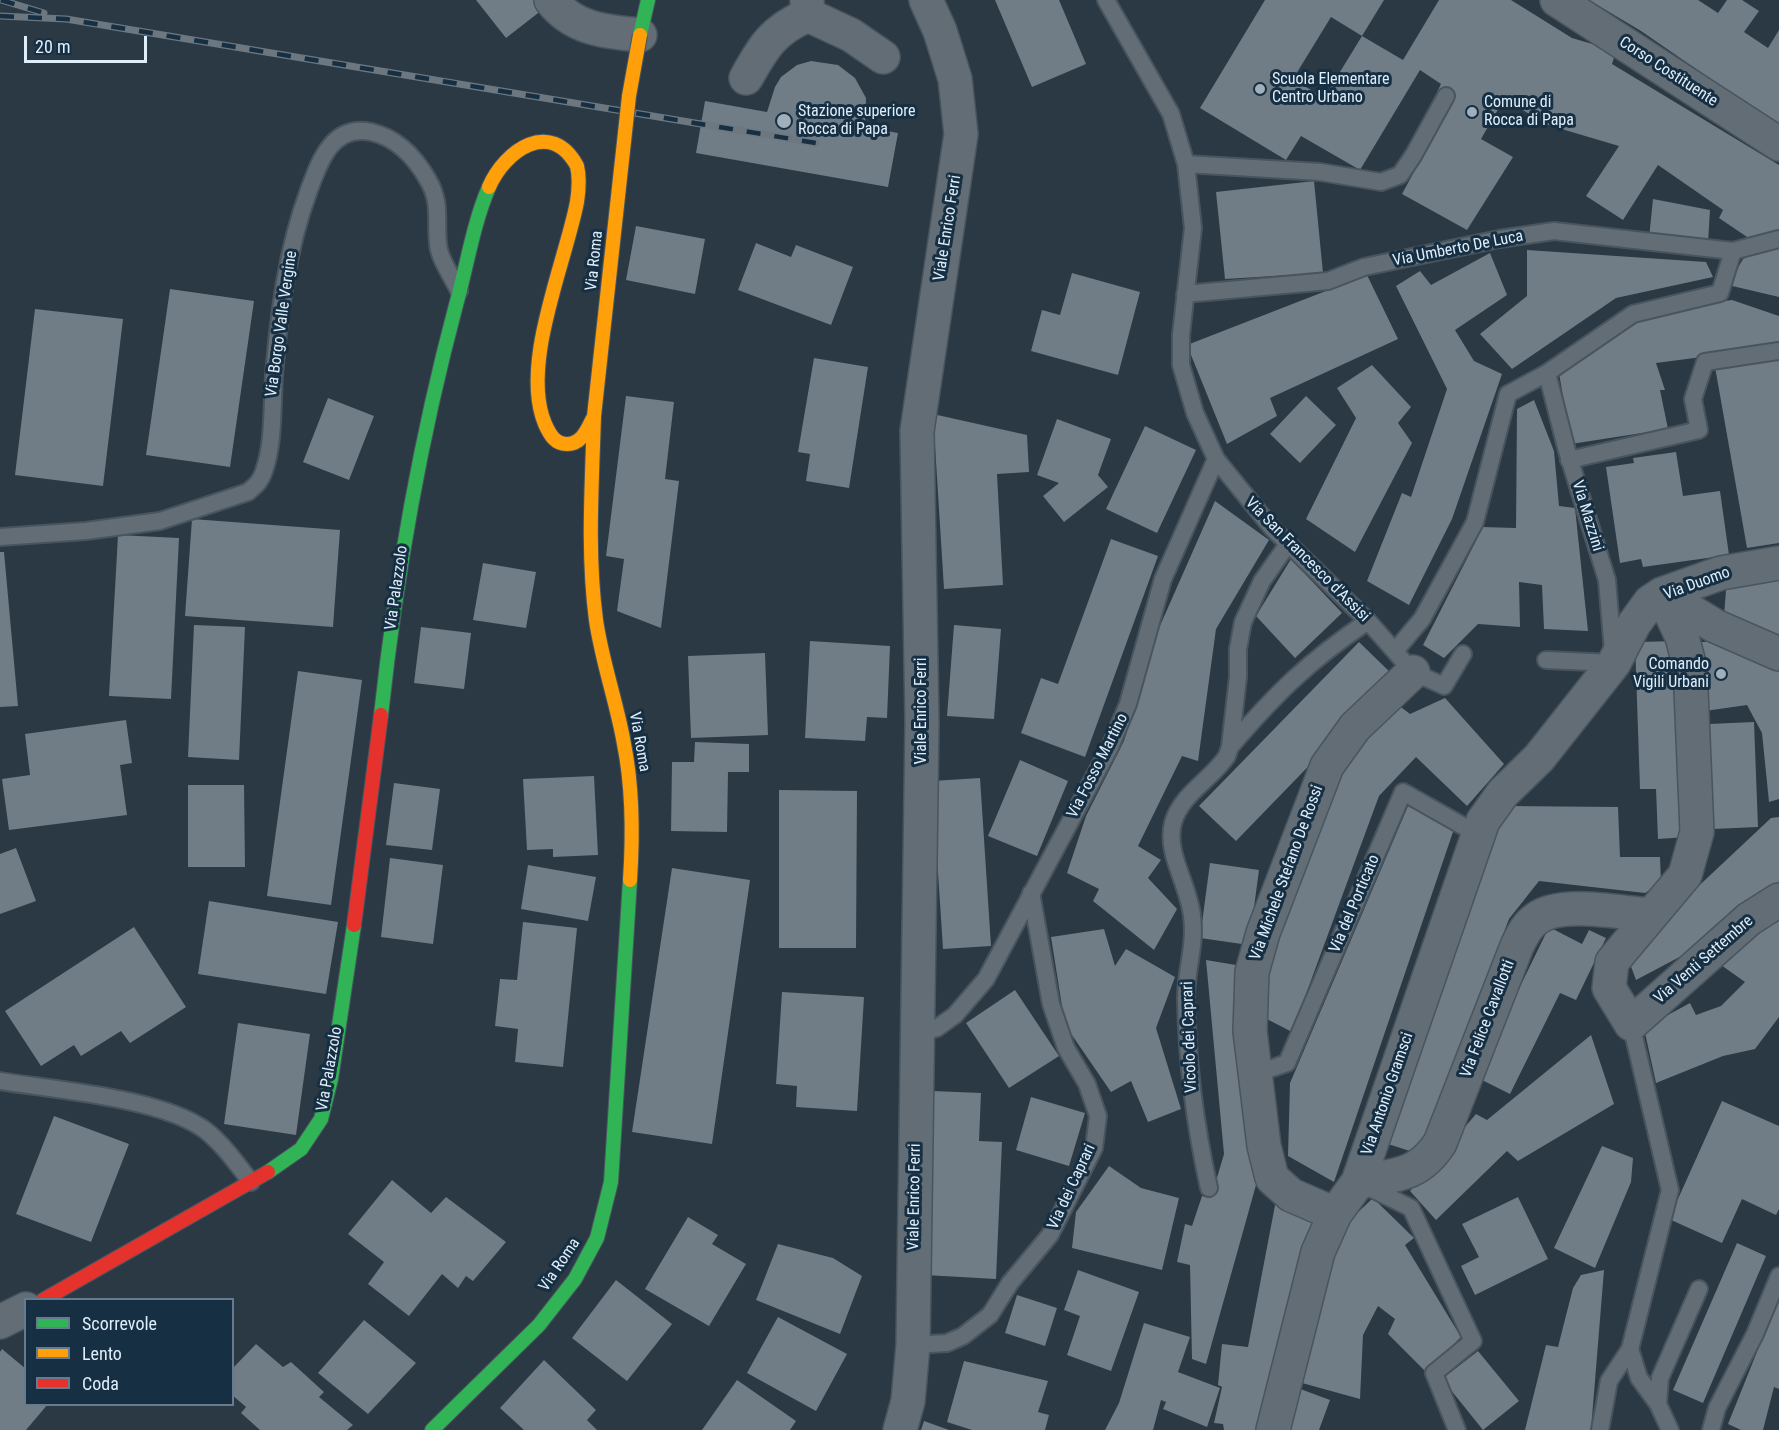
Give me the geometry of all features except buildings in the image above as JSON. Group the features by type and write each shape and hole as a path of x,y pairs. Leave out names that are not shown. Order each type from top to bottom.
{"street":[{"path":"550,0 566,16 586,27 640,35"},
{"name":"Via Roma","path":"432,1430 531,1332 574,1281 600,1232 611,1182 633,833 625,749 597,625 592,589 590,541 594,416 629,96 648,0"},
{"name":"Viale Enrico Ferri","path":"900,1430 908,1401 913,1345 922,633 916,478 917,431 958,166 961,127 955,79 949,55 926,0"},
{"name":"Corso Costituente","path":"1557,0 1779,144"},
{"path":"746,78 774,34 807,7 883,57"},
{"name":"Via Palazzolo","path":"45,1298 251,1182 302,1148 316,1131 322,1116 361,880 402,550 459,292 490,185 504,159 524,145 548,143 569,153 576,161 579,172 578,199 541,350 536,390 538,415 551,437 567,445 576,443 583,436 594,416"},
{"name":"Via Duomo","path":"1528,770 1614,663 1634,624 1650,602 1662,594 1721,573 1779,563"},
{"path":"1662,594 1715,626 1779,654"},
{"path":"1631,1024 1612,994 1609,976 1612,962 1671,895 1685,875 1695,846 1698,819 1690,668 1682,637 1662,594"},
{"name":"Via Michele Stefano De Rossi","path":"1335,1214 1291,1195 1272,1179 1264,1146 1250,1031 1252,972 1263,933 1318,783 1346,737 1404,662"},
{"name":"Via Antonio Gramsci","path":"1273,1430 1318,1252 1335,1214 1358,1182 1477,834 1489,810 1503,793 1528,770"},
{"name":"Via Venti Settembre","path":"1631,1024 1749,919 1779,900"},
{"name":"Via Felice Cavallotti","path":"1358,1182 1411,1172 1432,1156 1440,1143 1526,928 1536,919 1565,909 1651,915"},
{"path":"0,1322 24,1310"}],"lane":[{"name":"Via San Francesco d'Assisi","path":"1107,0 1171,114 1186,164 1193,228 1185,294 1181,365 1195,413 1216,459 1254,508 1368,621 1404,662"},
{"path":"1186,164 1320,172 1381,182 1400,175 1446,96"},
{"name":"Via Borgo Valle Vergine","path":"0,537 86,531 160,521 248,492 260,482 268,449 276,351 288,262 317,166 339,136 353,130 381,135 397,142 416,161 430,183 439,208 440,253 459,292"},
{"name":"Via Umberto De Luca","path":"1185,294 1328,281 1364,267 1554,231 1733,251"},
{"path":"1463,654 1444,686 1404,662 1422,619 1475,522 1508,394 1547,373 1633,314 1720,293 1733,251 1777,239"},
{"path":"1569,460 1699,430 1694,399 1705,362 1779,351"},
{"name":"Via Mazzini","path":"1547,373 1569,460 1607,580 1614,663"},
{"name":"Via Fosso Martino","path":"918,1033 937,1028 971,999 986,979 1119,727 1135,682 1163,579 1216,459"},
{"path":"1230,747 1238,677 1238,649 1243,622 1262,581 1288,544"},
{"path":"1230,747 1275,695 1299,672 1368,621"},
{"path":"1546,660 1614,663"},
{"name":"Vicolo dei Caprari","path":"1209,1188 1197,1135 1190,1085 1186,996 1193,946 1192,914 1171,836 1176,812 1222,764 1230,747"},
{"name":"Via del Porticato","path":"1255,1074 1287,1064 1403,792 1477,834"},
{"name":"Via dei Caprari","path":"913,1345 947,1343 963,1336 990,1315 1010,1283 1050,1235 1094,1148 1098,1116 1087,1084 1066,1048 1054,1015 1031,893"},
{"path":"1600,1430 1609,1381 1630,1349 1670,1190 1631,1024"},
{"path":"0,1081 163,1109 204,1129 220,1143 251,1182"},
{"path":"1358,1182 1411,1208 1473,1341 1434,1373 1457,1430"},
{"path":"1711,1430 1717,1408 1755,1334 1779,1276"},
{"path":"1658,1404 1658,1387 1664,1366 1699,1289"},
{"path":"1630,1349 1639,1378 1658,1404 1670,1430"}],"railway":[{"path":"1,0 44,13"},
{"path":"0,16 66,19 816,143"}],"traffic: fast":[{"path":"640,35 648,0"},
{"path":"381,715 394,611 420,457 471,245 489,187"},
{"path":"432,1430 539,1325 575,1279 597,1238 611,1182 630,880"},
{"path":"268,1172 301,1149 321,1119 331,1079 354,925"}],"traffic: slow":[{"path":"594,416 629,96 640,35"},
{"path":"489,187 506,161 517,151 529,145 542,142 555,144 566,152 577,166 579,175 577,202 541,344 538,373 539,400 549,432 556,441 563,444 573,443 581,438 594,416"},
{"path":"594,416 591,518 593,595 599,636 627,761 632,829 630,880"}],"traffic: jam":[{"path":"354,925 381,715"},
{"path":"47,1298 268,1172"}],"place":[{"name":"Scuola Elementare Centro Urbano","path":"1260,89"},
{"name":"Comune di Rocca di Papa","path":"1472,112"},
{"name":"Stazione superiore Rocca di Papa","path":"784,121"},
{"name":"Comando Vigili Urbani","path":"1721,674"}]}
